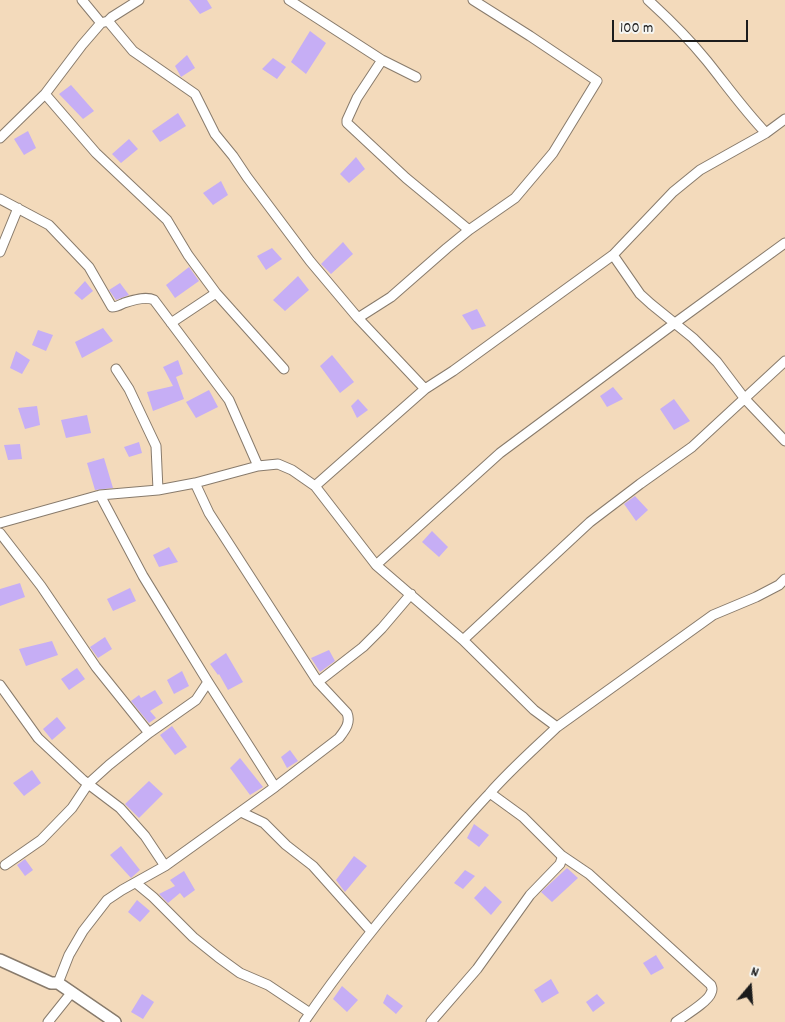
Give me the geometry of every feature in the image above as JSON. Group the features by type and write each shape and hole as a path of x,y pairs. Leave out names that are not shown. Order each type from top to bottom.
{"street":[{"path":"82,0 133,51 195,94 215,134 234,156 247,177 310,262 358,318 425,389"},
{"path":"0,138 45,94 82,45 104,22 140,0"},
{"path":"289,0 382,60 416,76"},
{"path":"358,318 391,297 469,230 515,198 552,153 597,81 473,0"},
{"path":"648,0 695,47 749,115 766,133"},
{"path":"382,60 358,98 347,123 406,178 469,230"},
{"path":"45,94 96,153 167,220 188,255 216,293 284,369"},
{"path":"315,486 425,389 454,372 613,254 674,192 700,170 766,133 785,119"},
{"path":"0,199 49,225 88,268 112,307 126,302 152,298 229,400 258,466"},
{"path":"0,252 18,208"},
{"path":"376,565 500,453 785,243"},
{"path":"613,254 640,294 693,338 717,362 745,399 785,441"},
{"path":"171,323 216,293"},
{"path":"463,640 590,522 692,447 785,361"},
{"path":"116,369 129,389 156,446 158,490"},
{"path":"0,523 100,495 158,490 196,483 258,466 278,464 292,470 315,486 376,565 463,640 534,710 557,727"},
{"path":"58,983 69,955 83,931 107,900 165,866 241,812 339,738 349,723 347,713 318,682 209,513 196,483"},
{"path":"100,495 143,576 275,787"},
{"path":"0,533 41,586 96,667 149,733"},
{"path":"304,1022 322,995 371,931 490,792 557,727 713,615 756,597 785,579"},
{"path":"318,682 363,647 411,594"},
{"path":"2,865 41,840 72,808 88,784 149,733 196,700 208,682"},
{"path":"0,685 38,738 88,784 120,808 144,836 165,866"},
{"path":"490,792 523,817 562,855 589,874 711,985 710,995 676,1022"},
{"path":"241,812 264,823 286,845 313,866 371,931"},
{"path":"431,1022 477,969 530,895 560,864 562,855"},
{"path":"136,883 153,897 193,937 218,957 240,973 268,985 310,1013"},
{"path":"0,960 51,983 58,983 115,1022"},
{"path":"48,1022 72,992"}],"building":[{"path":"189,0 207,0 212,8 200,14"},
{"path":"310,31 326,43 306,74 291,62"},
{"path":"187,55 195,68 181,77 175,66"},
{"path":"273,58 286,67 277,79 262,69"},
{"path":"71,85 94,111 83,119 59,94"},
{"path":"178,113 186,126 160,142 152,131"},
{"path":"28,131 36,148 24,155 14,139"},
{"path":"129,139 138,149 121,163 112,154"},
{"path":"356,157 365,169 349,183 340,174"},
{"path":"221,181 228,195 213,205 203,193"},
{"path":"343,242 353,254 331,274 321,264"},
{"path":"272,248 282,259 266,270 257,256"},
{"path":"189,267 199,281 175,298 166,285"},
{"path":"298,276 309,290 285,311 273,300"},
{"path":"85,281 93,291 82,300 74,293"},
{"path":"120,283 129,295 116,300 109,290"},
{"path":"477,309 486,326 472,330 462,315"},
{"path":"103,328 113,341 82,358 75,342"},
{"path":"38,330 53,335 46,351 32,345"},
{"path":"16,351 30,360 22,374 10,368"},
{"path":"332,355 354,382 340,393 320,366"},
{"path":"178,360 183,374 176,377 184,399 153,411 147,392 173,386 163,367"},
{"path":"613,387 623,399 607,407 600,396"},
{"path":"209,390 218,407 196,418 186,402"},
{"path":"358,399 368,410 357,418 351,406"},
{"path":"674,399 690,421 674,430 660,409"},
{"path":"37,406 40,425 25,429 18,408"},
{"path":"87,415 91,433 66,438 61,420"},
{"path":"139,442 142,453 129,457 124,447"},
{"path":"20,444 22,459 8,460 4,445"},
{"path":"104,458 113,488 95,490 87,463"},
{"path":"635,496 648,510 636,521 624,504"},
{"path":"432,531 448,547 439,557 422,542"},
{"path":"169,547 178,562 159,567 153,555"},
{"path":"20,583 25,597 0,606 0,589"},
{"path":"130,588 136,601 113,611 107,599"},
{"path":"105,637 112,649 98,658 90,647"},
{"path":"52,641 58,655 26,666 19,649"},
{"path":"329,650 335,661 320,672 311,658"},
{"path":"226,653 243,682 228,690 219,674 210,664"},
{"path":"77,668 85,679 69,690 61,679"},
{"path":"182,671 189,686 174,694 167,680"},
{"path":"155,690 163,703 150,711 156,718 149,723 131,701 139,695 141,698"},
{"path":"57,717 66,728 52,740 43,729"},
{"path":"172,726 187,747 175,755 160,735"},
{"path":"290,750 298,761 287,768 281,757"},
{"path":"240,758 263,787 250,795 230,768"},
{"path":"32,770 41,783 24,796 13,783"},
{"path":"149,781 163,794 139,818 125,804"},
{"path":"474,824 489,835 479,847 467,838"},
{"path":"121,846 140,870 131,878 110,855"},
{"path":"354,856 367,866 345,892 336,880"},
{"path":"25,859 33,870 25,876 17,865"},
{"path":"567,868 578,878 552,902 541,892"},
{"path":"465,870 475,876 463,889 454,883"},
{"path":"184,871 195,890 184,898 180,893 168,903 159,894 175,886 170,880"},
{"path":"485,886 502,902 491,915 474,898"},
{"path":"137,900 150,911 140,922 128,912"},
{"path":"656,955 664,968 651,975 643,963"},
{"path":"551,979 559,993 542,1003 534,990"},
{"path":"342,986 358,1000 347,1012 333,999"},
{"path":"142,994 154,1002 143,1019 131,1012"},
{"path":"387,994 403,1006 396,1014 383,1003"},
{"path":"597,994 605,1003 593,1012 586,1002"}]}
